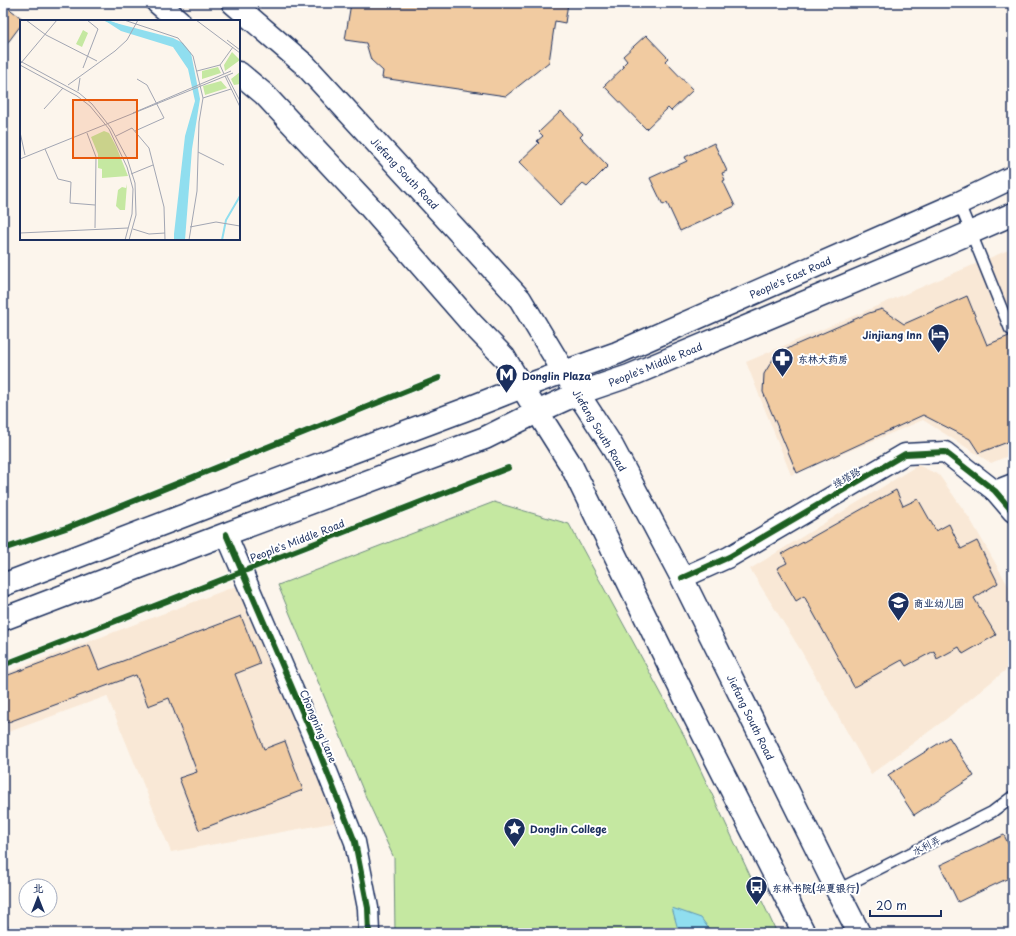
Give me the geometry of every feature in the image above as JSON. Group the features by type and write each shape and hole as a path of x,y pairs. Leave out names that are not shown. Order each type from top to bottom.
{"main road":[{"path":"158,3 178,20"},
{"name":"Jiefang South Road","path":"233,3 306,65 520,300 612,446 682,578 859,933"},
{"path":"240,74 264,94 368,206 472,324 504,357 571,465 804,933"},
{"name":"People's East Road","path":"564,372 617,353 959,203 1013,177"},
{"name":"People's Middle Road","path":"3,619 485,438 579,393 629,376 1013,214"},
{"path":"3,585 564,372"}],"street":[{"name":"绿塔路","path":"682,578 729,557 905,454 945,452 1004,487 1013,512"},
{"name":"Chongning Lane","path":"226,534 314,739 355,842 368,908 368,933"}],"lane":[{"path":"959,203 1010,329 1013,331"},
{"name":"水利弄","path":"837,890 992,812 1013,796"}],"shaded area":[{"path":"1013,248 1013,454 991,463 923,420 791,475 746,362"},
{"name":"商业幼儿园","path":"918,465 939,475 970,519 1013,594 1013,664 946,719 871,774 800,649 750,569"},
{"path":"236,586 337,822 171,852 107,696 3,734 3,674"}],"green space":[{"path":"494,502 569,524 687,741 777,933 395,933 394,858 365,795 278,585"}],"water":[{"path":"672,908 701,918 712,933 679,933"}],"building":[{"path":"351,3 568,3 565,23 555,21 549,62 506,96 382,78 383,71 371,60 366,43 345,40"},
{"path":"3,4 24,20 20,20 20,26 3,49"},
{"path":"646,35 668,58 665,61 693,90 671,111 668,108 646,129 604,86 624,67 622,66 627,61 623,56"},
{"path":"561,111 583,134 580,137 608,166 587,187 583,184 561,205 519,162 539,143 537,141 543,136 539,132"},
{"path":"714,143 727,171 722,173 725,180 723,181 735,206 680,231 667,203 663,205 650,178 687,161 685,157"},
{"path":"967,296 987,345 1009,336 1013,337 1013,440 979,453 970,439 923,415 797,473 763,392 764,374 775,356 793,346 869,313 882,309 904,324"},
{"path":"896,490 903,506 918,499 936,531 949,524 961,549 977,541 998,583 974,598 996,635 963,654 959,647 937,659 934,651 906,666 902,660 854,687 804,596 796,601 777,568 787,563 782,554"},
{"path":"241,616 260,664 235,674 264,749 285,741 303,790 199,830 179,778 197,772 169,698 148,706 136,675 3,724 3,677 89,645 99,670"},
{"path":"949,737 974,776 914,815 888,775"},
{"path":"1004,835 1013,854 1013,876 958,902 940,865"}],"cycle path":[{"path":"3,549 69,527 439,378"},
{"path":"682,578 729,557 905,454 945,452 995,491 1013,512"},
{"path":"3,665 508,468"},
{"path":"226,534 314,739 355,842 368,908 369,933"}],"place":[{"name":"Jinjiang Inn","path":"938,354"},
{"name":"东林大药房","path":"782,378"},
{"name":"Donglin Plaza","path":"507,394"},
{"name":"商业幼儿园","path":"898,622"},
{"name":"Donglin College","path":"515,848"},
{"name":"东林书院(华夏银行)","path":"756,906"}]}
